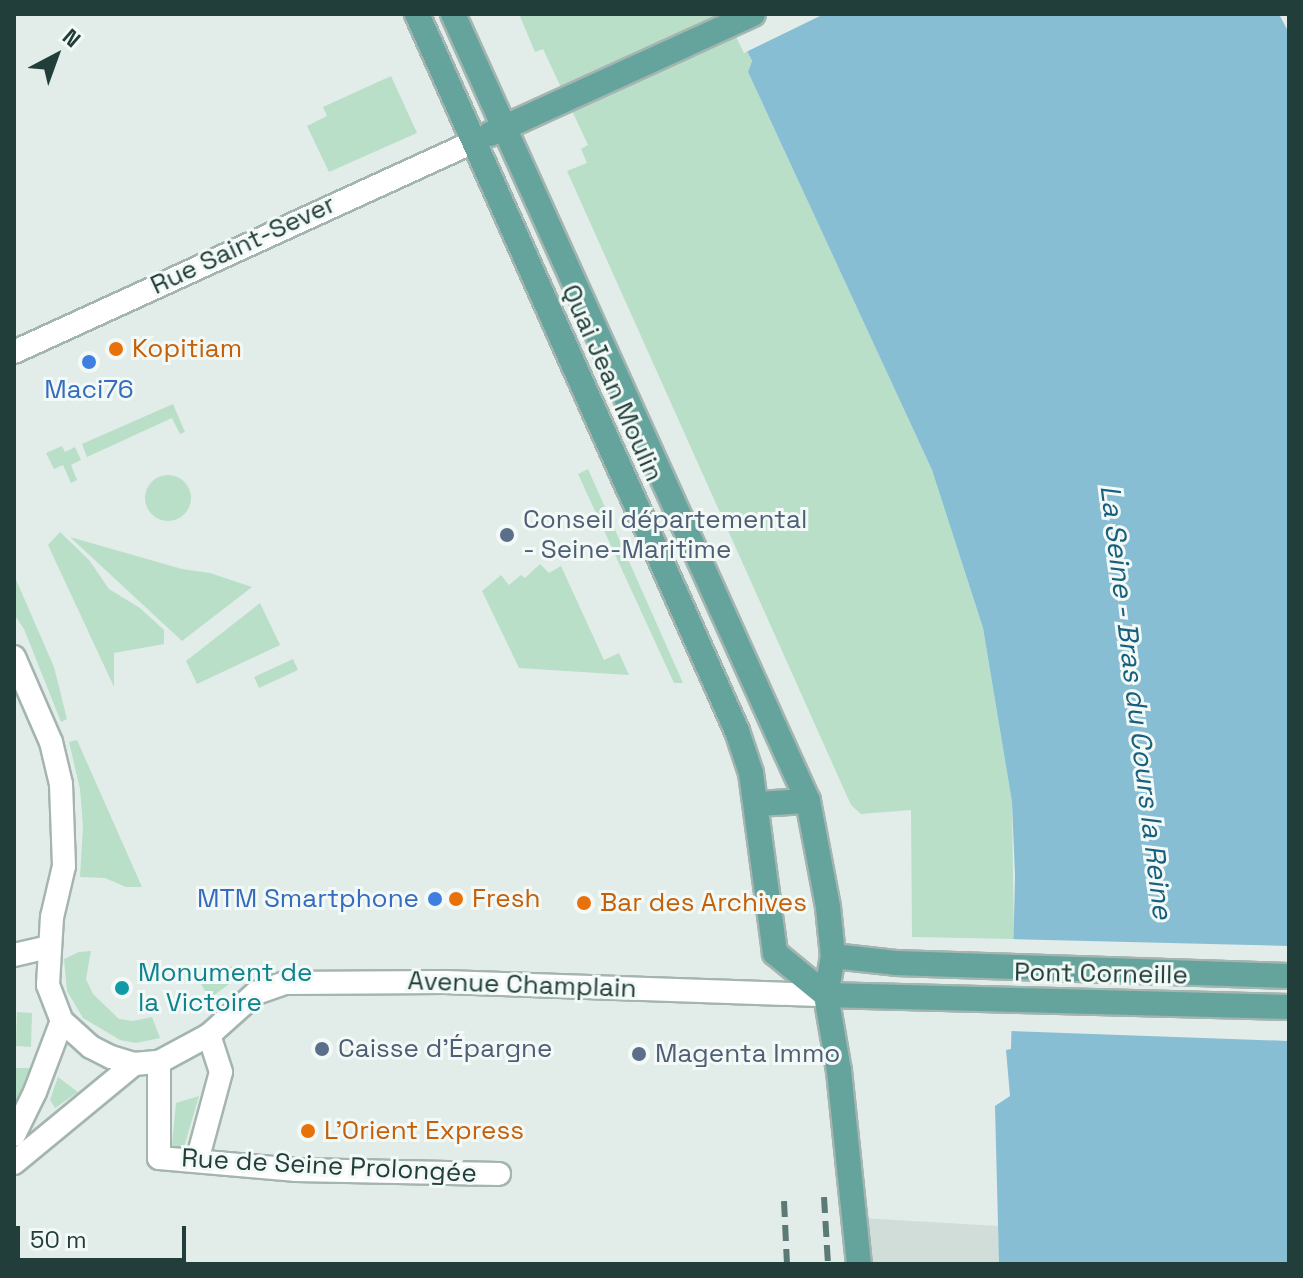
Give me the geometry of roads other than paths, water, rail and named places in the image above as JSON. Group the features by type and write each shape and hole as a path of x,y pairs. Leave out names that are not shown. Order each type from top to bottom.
{"main road":[{"name":"Quai Jean Moulin","path":"417,14 737,731 756,804 775,953 826,995"},
{"name":"Quai Jean Moulin","path":"453,14 808,801 828,907 833,956 826,995 840,1079 859,1264"},
{"path":"473,142 753,14"},
{"path":"540,292 571,277"},
{"path":"756,804 808,801"},
{"name":"Pont Corneille","path":"833,956 913,964 1289,976"},
{"name":"Pont Corneille","path":"826,995 1289,1007"}],"street":[{"name":"Rue Saint-Sever","path":"14,352 473,142"},
{"path":"14,657 57,760 65,823 62,885 48,947 48,985 62,1021 91,1047 134,1064 159,1062"},
{"path":"14,955 48,947"},
{"name":"Avenue Champlain","path":"159,1062 209,1035 256,993 285,983 315,981 826,995"},
{"path":"14,1135 35,1092 62,1021"},
{"path":"197,1161 221,1072 209,1035"},
{"name":"Rue de Seine Prolongée","path":"159,1062 159,1158 296,1170 499,1174"},
{"path":"14,1163 134,1064"}],"water":[{"name":"La Seine - Bras du Cours la Reine","path":"729,14 1279,14 1289,33 1289,1264 999,1264 995,1106 1010,1096 1006,1050 1011,1049 1015,876 1012,802 983,628 932,470 748,72 752,61"}],"railway":[{"path":"824,1197 828,1264"},
{"path":"784,1201 787,1264"}],"place":[{"name":"Kopitiam","path":"116,349"},
{"name":"Maci76","path":"89,362"},
{"name":"Conseil départemental - Seine-Maritime","path":"507,535"},
{"name":"MTM Smartphone","path":"435,899"},
{"name":"Fresh","path":"456,899"},
{"name":"Bar des Archives","path":"584,903"},
{"name":"Monument de la Victoire","path":"122,988"},
{"name":"Caisse d'Épargne","path":"322,1049"},
{"name":"Magenta Immo","path":"639,1054"},
{"name":"L'Orient Express","path":"308,1131"}]}
